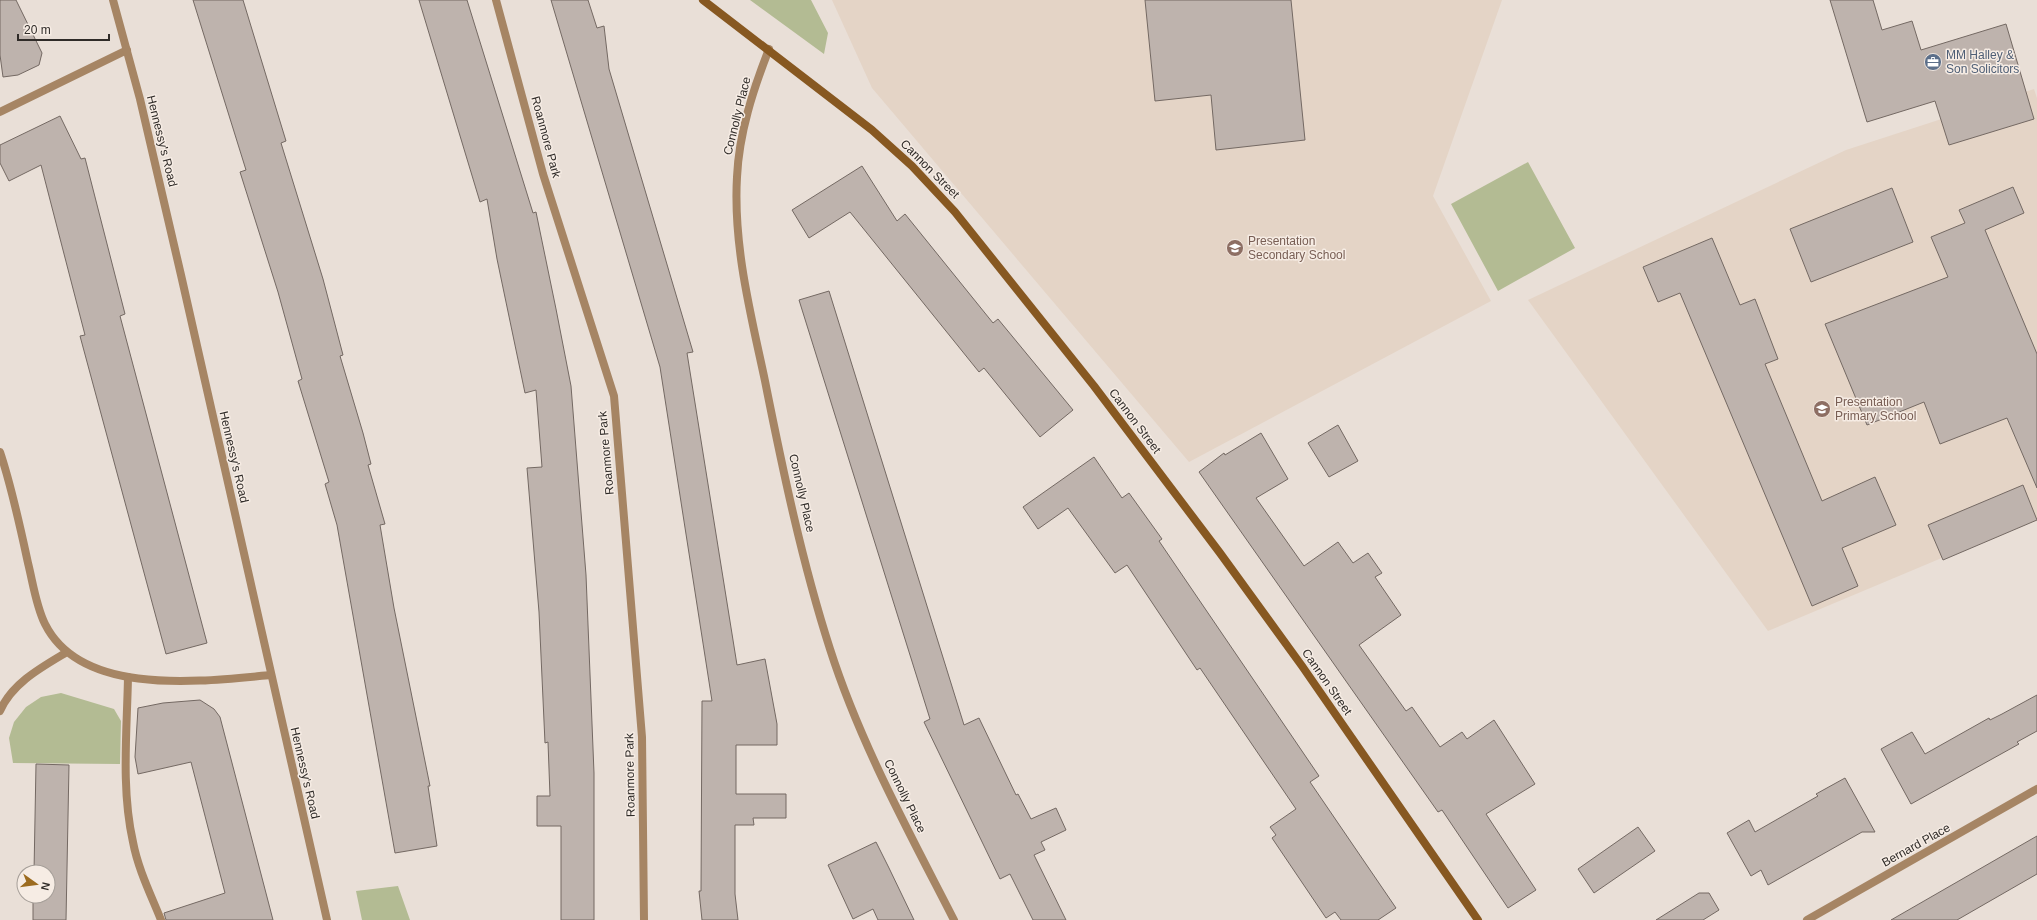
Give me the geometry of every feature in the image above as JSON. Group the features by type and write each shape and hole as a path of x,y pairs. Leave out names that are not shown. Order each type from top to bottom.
{"main road":[{"name":"Cannon Street","path":"703,0 850,111 894,149 934,189 985,248 1094,386 1220,553 1302,666 1478,920"}],"street":[{"name":"Hennessy's Road","path":"113,0 127,50 182,275 327,920"},
{"name":"Roanmore Park","path":"496,0 543,174 614,396 642,737 644,920"},
{"name":"Connolly Place","path":"769,49 758,79 743,132 739,156 736,199 742,263 770,407 811,583 840,679 876,763 954,920"},
{"path":"0,112 127,50"},
{"path":"0,452 12,494 39,609 52,636 67,652 88,665 128,677 183,681 271,675"},
{"path":"0,711 8,697 33,673 67,652"},
{"path":"128,677 127,769 129,822 133,843 141,868 161,920"},
{"name":"Bernard Place","path":"1807,920 2037,789"}],"shaded area":[{"name":"Presentation Secondary School","path":"832,0 1502,0 1433,196 1491,301 1189,462 872,88"},
{"name":"Presentation Primary School","path":"2034,89 2037,98 2037,518 1768,631 1528,300 1846,150"}],"green space":[{"path":"750,0 811,0 828,33 824,54"},
{"path":"1528,162 1575,248 1498,291 1451,204"},
{"path":"61,693 114,709 121,721 120,764 13,763 9,738 14,722 26,707 41,697"},
{"path":"398,886 410,920 362,920 356,891"}],"building":[{"path":"0,0 16,0 42,53 39,65 18,75 3,77 0,55"},
{"path":"193,0 243,0 286,141 281,143 323,279 343,355 340,356 363,433 371,464 368,465 385,524 380,525 394,608 430,786 428,786 437,846 395,853 337,525 325,484 329,482 298,381 302,379 278,292 240,172 246,170"},
{"path":"419,0 467,0 533,213 536,212 571,386 586,575 594,773 594,920 561,920 561,826 537,826 537,796 550,796 548,742 545,743 539,612 527,468 542,467 536,390 525,393 497,259 487,199 480,202"},
{"path":"551,0 588,0 597,28 604,26 609,69 693,352 687,353 737,665 765,659 777,724 777,745 736,745 736,794 786,794 786,818 753,818 754,825 735,825 735,894 738,920 702,920 699,891 701,891 702,701 712,701 660,367"},
{"path":"1145,0 1291,0 1305,140 1216,150 1211,95 1155,101"},
{"name":"MM Halley & Son Solicitors","path":"1830,0 1873,0 1882,30 1912,21 1921,50 2006,24 2034,119 1949,145 1935,101 1867,122"},
{"path":"60,116 81,159 85,158 125,314 120,316 207,643 166,654 80,336 85,335 41,165 9,181 0,163 0,145"},
{"path":"862,166 897,221 905,214 993,323 998,319 1073,410 1040,437 984,368 979,372 850,212 809,238 792,210"},
{"path":"2013,187 2024,213 1985,230 2037,354 2037,488 2007,418 1940,444 1924,402 1867,425 1825,324 1948,277 1931,237 1965,223 1959,210"},
{"path":"1892,188 1913,242 1811,282 1790,229"},
{"path":"1712,238 1740,305 1755,299 1778,359 1765,364 1822,501 1875,477 1896,525 1842,548 1858,586 1812,606 1680,293 1658,302 1643,267"},
{"path":"829,291 964,725 979,718 1016,795 1018,794 1031,819 1056,808 1066,830 1041,842 1045,850 1034,855 1066,920 1033,920 1010,874 1000,879 924,722 930,719 799,300"},
{"path":"1338,425 1358,461 1329,477 1308,443"},
{"path":"1261,433 1288,479 1256,498 1304,566 1338,542 1353,563 1368,553 1382,573 1375,577 1401,615 1359,645 1406,711 1412,707 1440,747 1462,732 1467,739 1494,720 1535,784 1486,814 1536,890 1508,908 1442,810 1438,812 1199,472 1224,453 1225,455"},
{"path":"1094,457 1122,498 1129,493 1162,539 1159,541 1319,776 1310,782 1396,908 1378,920 1341,920 1335,912 1326,918 1272,838 1276,835 1270,827 1296,809 1200,668 1197,670 1127,565 1115,573 1068,508 1038,529 1023,507"},
{"path":"2023,485 2037,520 1943,560 1928,525"},
{"path":"2037,695 2037,731 2017,742 2019,744 1911,804 1881,749 1912,732 1925,754 1989,718 1990,720"},
{"path":"200,700 214,709 220,717 273,920 166,920 164,913 225,893 191,762 138,774 135,757 138,708 163,703"},
{"path":"36,764 69,765 66,920 33,920 33,904 56,904 56,864 34,864"},
{"path":"1845,778 1875,832 1862,832 1768,885 1761,870 1751,876 1727,833 1749,820 1755,832 1818,796 1816,794"},
{"path":"1638,827 1655,851 1594,893 1578,869"},
{"path":"2037,836 2037,874 1957,920 1891,920"},
{"path":"876,842 914,920 878,920 873,909 853,919 828,865"},
{"path":"1699,893 1709,893 1719,910 1703,920 1656,920"}],"place":[{"name":"MM Halley & Son Solicitors","path":"1933,62"},
{"name":"Presentation Secondary School","path":"1235,248"},
{"name":"Presentation Primary School","path":"1822,409"}]}
